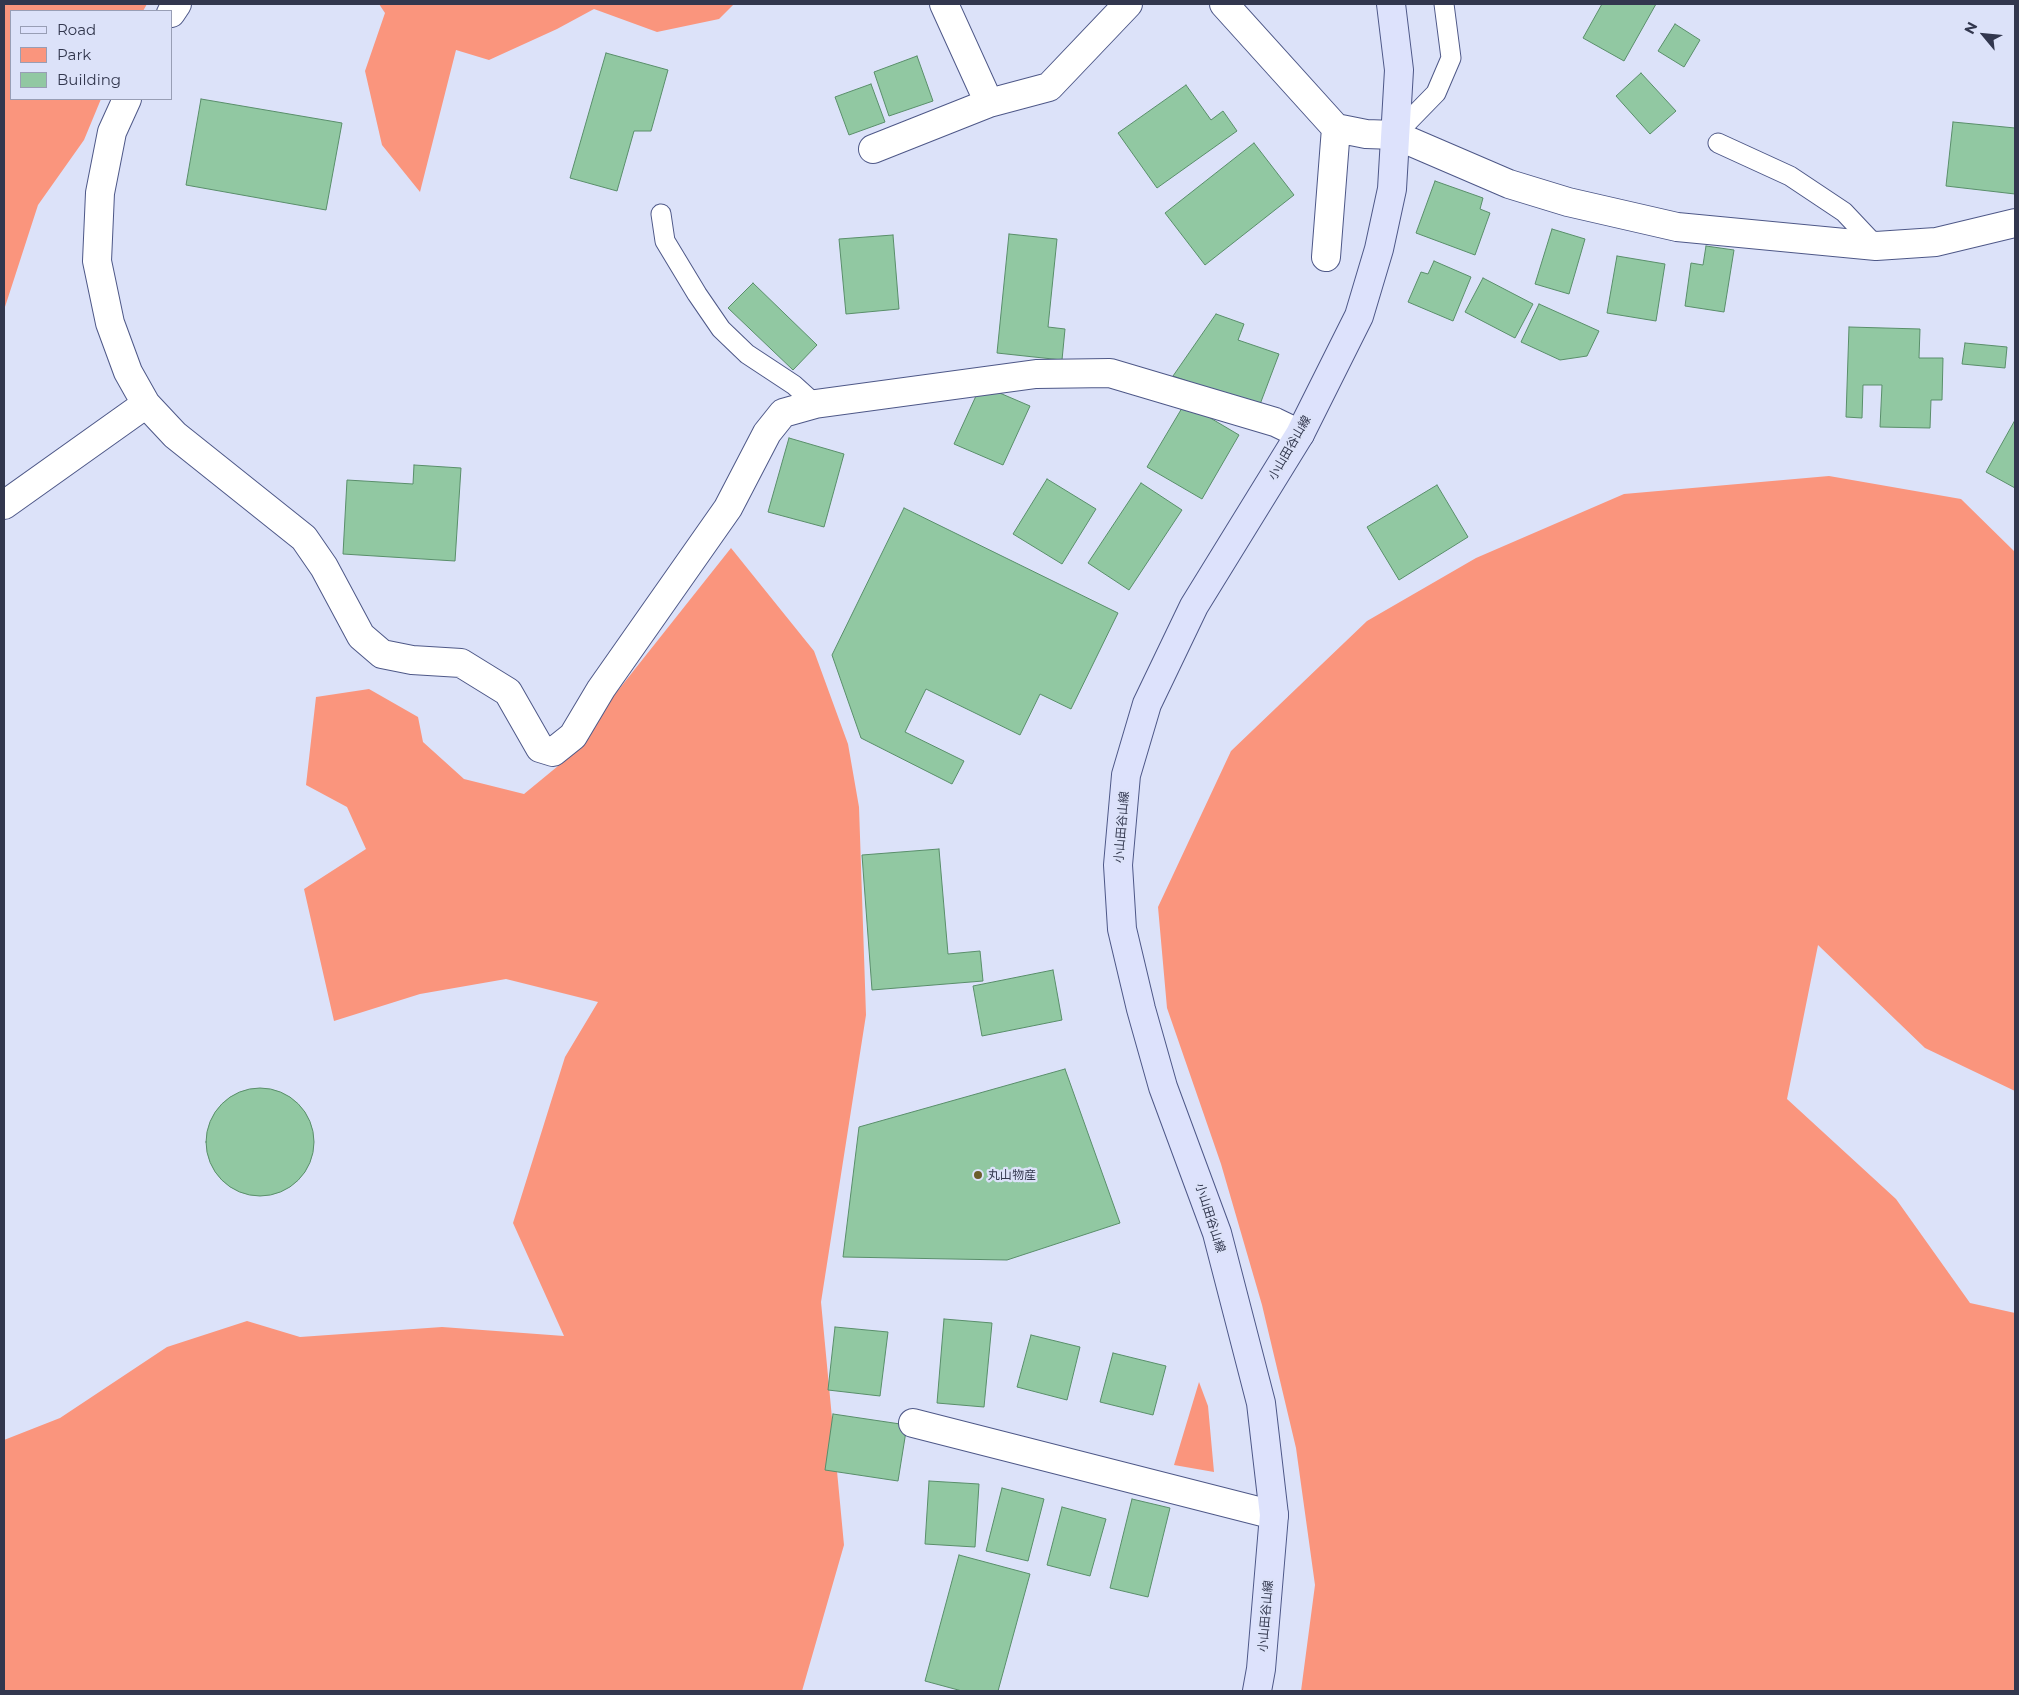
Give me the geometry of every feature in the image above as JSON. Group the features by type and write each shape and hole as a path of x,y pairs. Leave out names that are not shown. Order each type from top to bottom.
{"main road":[{"name":"小山田谷山線","path":"1257,1691 1261,1669 1274,1514 1260,1403 1217,1233 1163,1087 1141,1009 1122,930 1118,866 1126,775 1147,704 1194,606 1300,434 1359,316 1378,249 1392,189 1399,70 1391,4"}],"street":[{"path":"944,4 989,103"},
{"path":"873,148 989,103 1049,87 1128,4"},
{"path":"1224,4 1336,128 1366,134 1395,135 1509,184 1568,202 1678,227 1876,246 1936,242 2015,223"},
{"path":"127,100 112,132 100,193 97,260 110,322 128,372 146,404 175,435 304,538 324,567 343,606 361,636 382,654 412,660 462,663 508,692 540,748 554,752 573,736 601,690 728,508 768,433 783,413 815,404 1036,374 1110,373 1275,422 1300,434"},
{"path":"1326,257 1336,128"},
{"path":"4,505 146,404"},
{"path":"913,1424 1274,1514"}],"lane":[{"path":"1395,135 1436,93 1450,58 1444,4"},
{"path":"1718,143 1790,176 1844,212 1876,246"},
{"path":"661,214 665,241 721,329 747,354 794,385 815,404"}],"green space":[{"path":"4,4 147,4 144,10 10,10 10,100 101,100 84,140 38,205 4,310"},
{"path":"379,4 734,4 719,19 657,32 594,9 557,29 489,60 456,50 420,192 382,145 365,71 385,13"},
{"path":"1829,476 1961,499 2015,552 2015,1091 1925,1048 1818,945 1787,1099 1896,1199 1970,1303 2015,1313 2015,1691 1301,1691 1315,1585 1296,1448 1262,1305 1221,1164 1167,1008 1158,907 1231,751 1367,621 1476,558 1624,494"},
{"path":"731,548 814,651 848,744 859,807 866,1015 821,1302 844,1545 802,1691 4,1691 4,1440 60,1418 167,1347 247,1321 300,1337 442,1327 564,1336 513,1223 565,1057 598,1002 506,979 420,994 334,1021 304,889 366,849 347,807 306,785 316,697 369,689 418,717 423,742 464,779 524,794 558,766"},
{"path":"1199,1382 1208,1406 1214,1472 1174,1465"}],"building":[{"path":"1602,4 1656,4 1624,61 1583,38"},
{"path":"1675,24 1700,40 1684,67 1658,51"},
{"path":"606,53 668,70 651,131 634,131 617,191 570,178"},
{"path":"917,56 933,101 889,116 874,72"},
{"path":"1641,73 1676,111 1650,134 1616,96"},
{"path":"871,84 885,122 849,135 835,97"},
{"path":"1186,85 1211,120 1223,111 1237,131 1157,188 1118,133"},
{"path":"201,99 342,123 326,210 186,185"},
{"path":"1953,122 2015,128 2015,194 1946,186"},
{"path":"1254,143 1294,195 1205,265 1165,213"},
{"path":"1435,181 1483,198 1480,209 1490,213 1475,255 1416,233"},
{"path":"1552,229 1585,239 1569,294 1535,284"},
{"path":"1009,234 1057,239 1048,327 1065,329 1062,360 997,353"},
{"path":"893,235 899,309 846,314 839,239"},
{"path":"1706,246 1734,250 1724,312 1685,306 1691,263 1703,265"},
{"path":"1617,256 1665,264 1656,321 1607,313"},
{"path":"1434,261 1471,277 1453,321 1408,302 1421,272 1428,274"},
{"path":"1483,278 1533,304 1515,338 1465,312"},
{"path":"753,283 817,345 793,370 728,308"},
{"path":"1539,304 1599,331 1587,356 1560,360 1521,342"},
{"path":"1216,314 1244,324 1238,340 1279,354 1259,407 1173,376"},
{"path":"1849,327 1920,329 1919,358 1943,358 1942,400 1931,400 1930,428 1880,427 1882,385 1863,385 1862,418 1846,417"},
{"path":"1965,343 2007,347 2005,368 1962,364"},
{"path":"981,385 1030,406 1003,465 954,444"},
{"path":"1185,403 1239,435 1202,499 1147,467"},
{"path":"2015,420 2015,488 1986,472"},
{"path":"789,438 844,454 824,527 768,512"},
{"path":"414,465 461,468 455,561 343,554 347,480 413,484"},
{"path":"1047,479 1096,509 1062,564 1013,534"},
{"path":"1141,483 1182,510 1129,590 1088,563"},
{"path":"1437,485 1468,537 1399,580 1367,527"},
{"path":"904,508 1118,613 1071,709 1040,694 1020,735 926,689 905,732 964,761 952,784 861,738 832,655"},
{"path":"939,849 948,954 980,951 983,981 872,990 862,855"},
{"path":"1053,970 1062,1020 982,1036 973,986"},
{"name":"丸山物産","path":"1065,1069 1120,1223 1007,1260 843,1257 859,1127"},
{"path":"260,1088 281,1092 298,1104 310,1121 314,1142 310,1163 298,1180 281,1192 260,1196 239,1192 222,1180 210,1163 206,1142 210,1121 222,1104 239,1092"},
{"path":"944,1319 992,1323 984,1407 937,1403"},
{"path":"835,1327 888,1332 880,1396 828,1390"},
{"path":"1031,1335 1080,1347 1067,1400 1017,1387"},
{"path":"1113,1353 1166,1366 1153,1415 1100,1402"},
{"path":"833,1414 907,1425 898,1481 825,1470"},
{"path":"929,1481 979,1484 975,1547 925,1544"},
{"path":"1002,1488 1044,1499 1028,1561 986,1551"},
{"path":"1132,1499 1170,1508 1148,1597 1110,1588"},
{"path":"1062,1507 1106,1519 1090,1576 1047,1565"},
{"path":"959,1555 1030,1574 998,1691 962,1691 925,1681"}],"place":[{"name":"丸山物産","path":"978,1175"}]}
